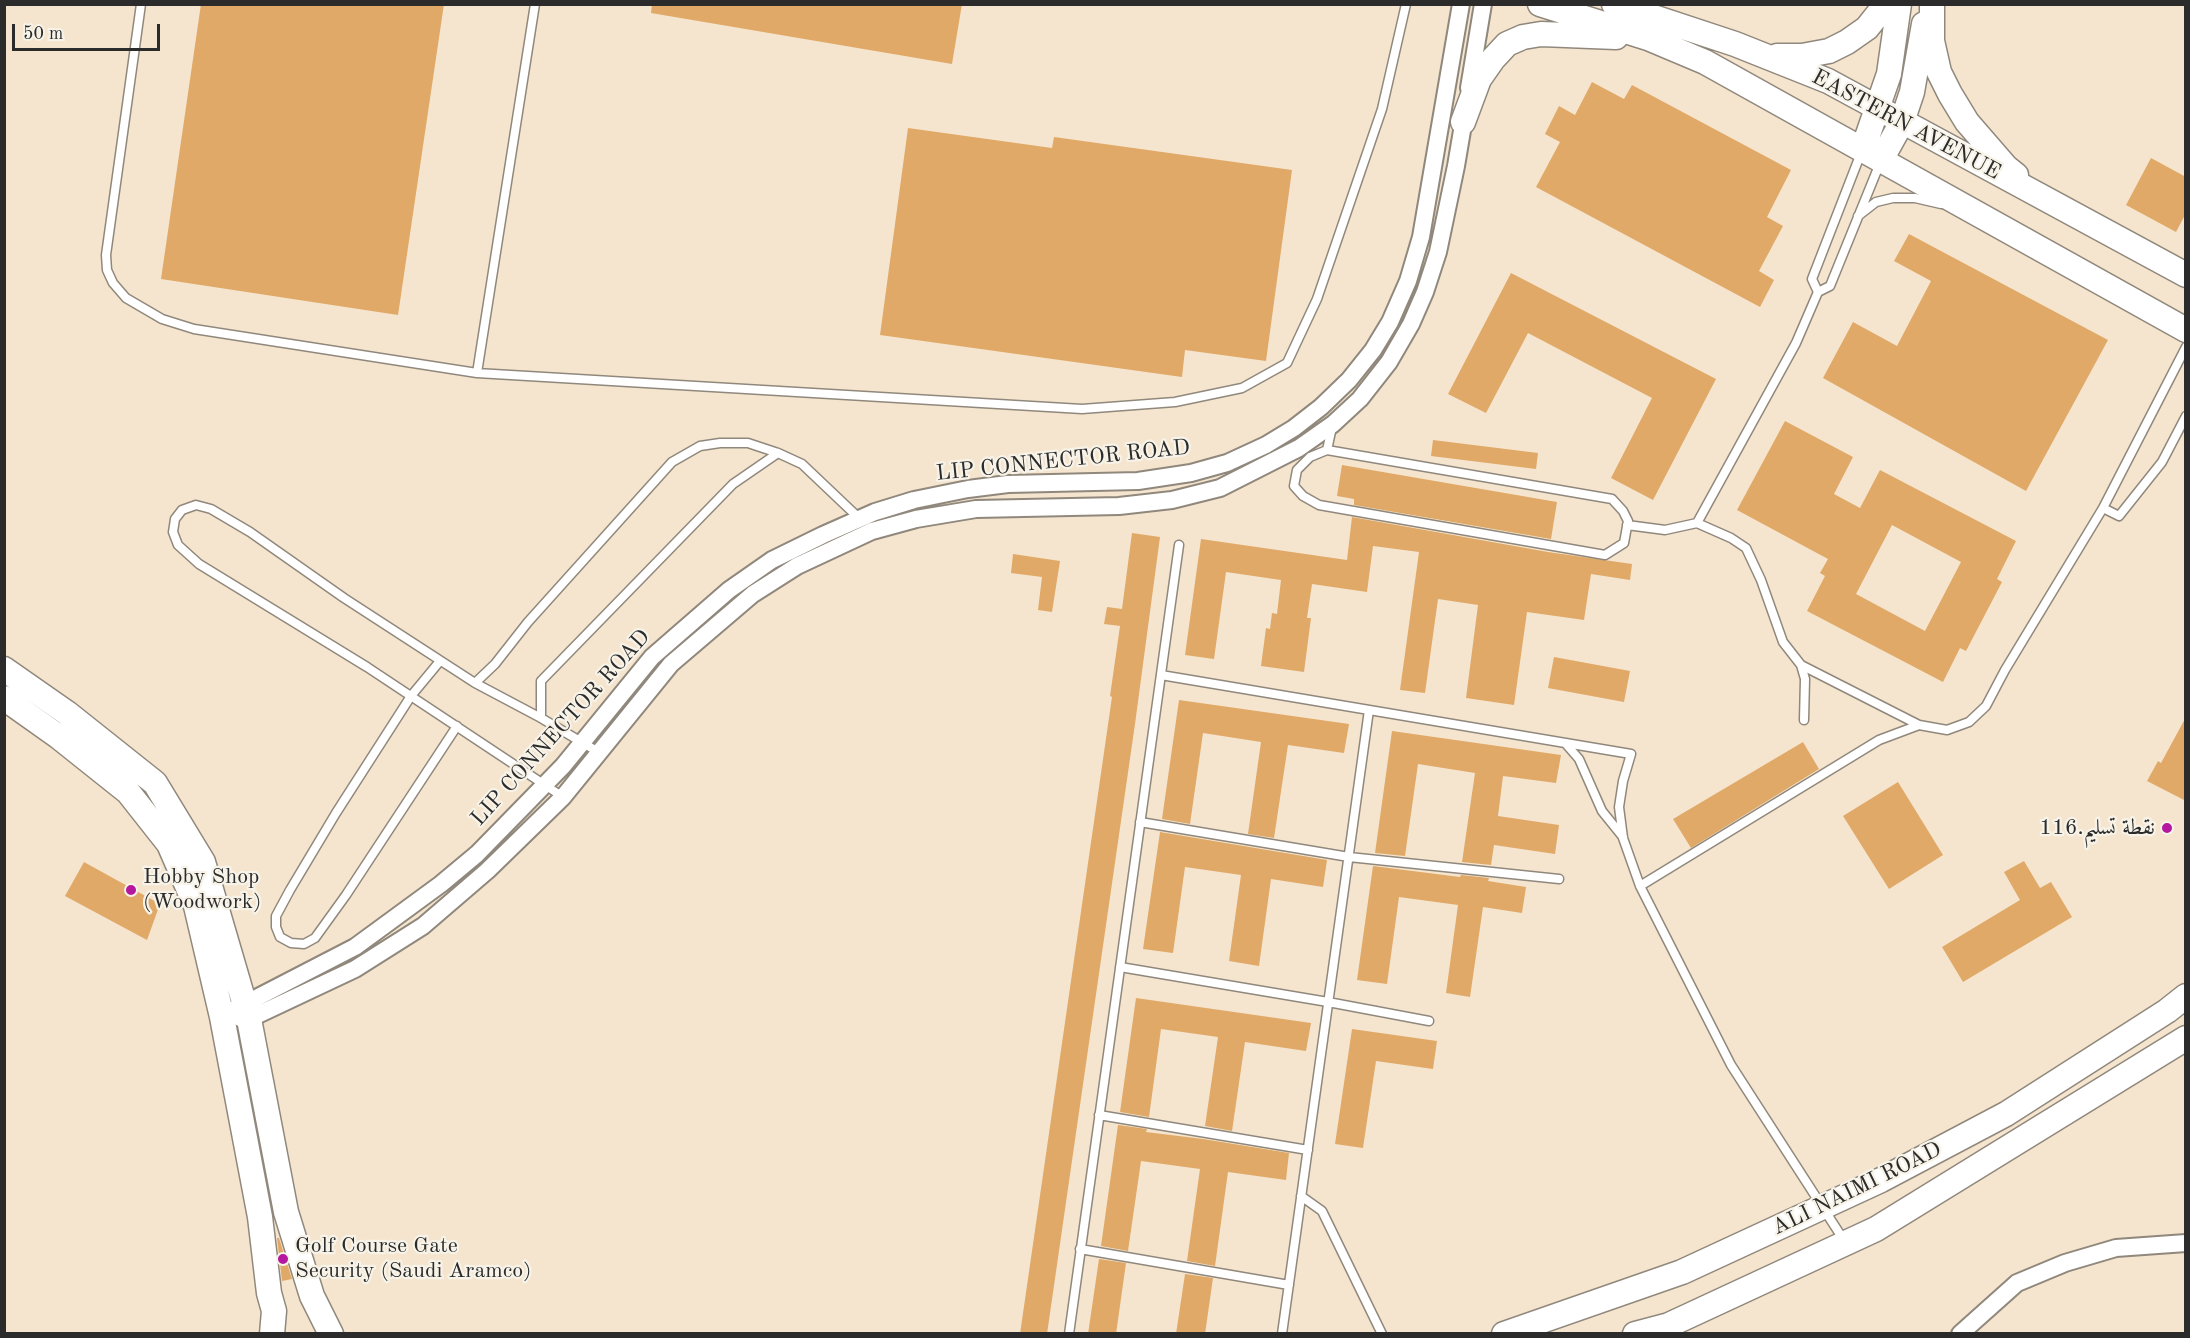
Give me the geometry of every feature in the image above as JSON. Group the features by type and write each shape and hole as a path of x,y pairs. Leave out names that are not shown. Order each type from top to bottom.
{"main road":[{"name":"EASTERN AVENUE","path":"1540,4 1648,38 1705,62 2186,330"},
{"name":"EASTERN AVENUE","path":"1614,4 1768,56 1828,81 2186,275"},
{"path":"1768,56 1802,56 1829,51 1867,28 1886,4"},
{"path":"1872,155 1878,108 1889,74 1899,4"},
{"path":"1872,155 1902,122 1912,92 1927,4"},
{"path":"1932,4 1932,41 1940,72 1967,122 2006,167 2053,204"},
{"name":"EASTERN AVENUE","path":"1463,122 1479,80 1492,58 1507,44 1523,37 1541,34 1648,38"},
{"path":"4,669 67,713 155,783 203,862 246,1011 286,1212 312,1296 331,1334"},
{"path":"4,698 59,737 128,792 169,844 196,906 222,1017 260,1217 269,1293 276,1326"},
{"name":"ALI NAIMI ROAD","path":"1504,1334 1682,1272 1881,1180 2006,1114 2167,1011 2186,996"},
{"name":"ALI NAIMI ROAD","path":"1635,1334 1669,1325 1875,1228 2186,1038"},
{"path":"311,1334 312,1296"}],"street":[{"name":"LIP CONNECTOR ROAD","path":"246,1011 355,947 398,917 477,854 545,785 652,657 729,590 772,560 860,519 914,500 1008,484 1138,481 1191,473 1227,463 1266,446 1321,407 1349,380 1373,350 1390,322 1408,281 1425,214 1461,4"},
{"name":"LIP CONNECTOR ROAD","path":"222,1017 246,1011 355,969 423,926 487,871 563,797 671,664 753,594 797,566 872,531 916,519 976,509 1119,506 1172,500 1220,488 1299,448 1333,424 1360,399 1389,362 1421,303 1438,252 1483,4"},
{"path":"1959,1334 2017,1284 2065,1263 2116,1248 2186,1243"}],"lane":[{"path":"141,4 106,255 107,270 113,283 126,298 162,319 194,329 477,373 1082,409 1175,402 1242,388 1287,363 1317,299 1382,109 1406,4"},
{"path":"477,373 535,4"},
{"path":"1697,523 1796,343 1818,292 1830,286 1856,218 1872,155"},
{"path":"1818,292 1812,279 1872,155"},
{"path":"1856,218 1876,202 1893,198 1915,198 1966,208"},
{"path":"1627,525 1665,530 1697,523 1731,538 1746,548 1761,580 1783,642 1801,665 1919,725 1947,730 1969,722 1986,706 2005,670 2103,508 2186,347"},
{"path":"2103,508 2119,516 2162,462 2186,416"},
{"path":"1327,450 1333,424"},
{"path":"475,683 495,664 528,622 672,462 700,446 748,443 802,464 872,531"},
{"path":"1327,450 1612,499 1623,511 1628,521 1624,543 1605,555 1318,505 1303,496 1294,486 1297,470 1310,457 1327,450"},
{"path":"541,718 541,681 733,484 778,453"},
{"path":"563,797 367,667 199,564 178,545 173,532 175,519 182,510 196,505 211,509 250,532 344,598 475,683 600,753"},
{"path":"1069,1334 1179,546"},
{"path":"440,661 411,696 290,890 276,916 276,927 280,937 291,943 304,944 315,938 346,895 457,726"},
{"path":"1801,665 1804,679 1804,720"},
{"path":"1161,675 1631,754 1623,781 1619,807 1623,838 1640,885 1731,1065 1845,1243"},
{"path":"1282,1334 1369,710"},
{"path":"1640,885 1879,740 1919,725"},
{"path":"1566,743 1579,759 1602,811 1623,838"},
{"path":"1140,822 1349,857 1559,879"},
{"path":"1120,967 1429,1021"},
{"path":"1099,1115 1308,1150"},
{"path":"1301,1196 1322,1211 1382,1334"},
{"path":"1080,1250 1289,1285"}],"building":[{"path":"201,4 444,4 398,315 161,279"},
{"path":"652,4 962,4 952,64 651,13"},
{"path":"1592,82 1624,99 1632,85 1791,170 1767,217 1783,226 1759,271 1774,280 1760,307 1536,187 1560,142 1545,134 1559,106 1575,115"},
{"path":"908,128 1052,148 1054,137 1292,170 1266,361 1185,350 1182,377 880,335"},
{"path":"2151,158 2186,177 2186,213 2176,232 2126,205"},
{"path":"1909,234 2108,340 2026,491 1823,378 1853,322 1897,346 1931,281 1894,261"},
{"path":"1511,273 1716,379 1653,500 1611,478 1652,398 1528,333 1486,413 1448,394"},
{"path":"1785,421 1853,457 1834,494 1860,508 1880,470 2016,541 1997,579 2002,582 1966,651 1960,648 1943,682 1807,611 1825,576 1820,573 1828,559 1737,510","holes":["1892,525 1961,562 1925,631 1856,594"]},
{"path":"1433,440 1538,453 1536,469 1431,456"},
{"path":"1342,465 1557,502 1551,539 1354,505 1354,499 1337,496"},
{"path":"1352,517 1548,552 1632,564 1630,580 1591,574 1584,620 1527,612 1514,705 1466,698 1478,605 1438,599 1425,693 1400,690 1419,552 1373,546 1367,592 1312,584 1307,618 1311,618 1304,672 1261,666 1266,628 1270,629 1272,613 1277,614 1281,580 1226,572 1214,659 1185,655 1201,539 1347,560"},
{"path":"1132,533 1160,537 1135,724 1047,1334 1020,1334 1112,697 1110,696 1120,626 1104,624 1107,607 1122,609"},
{"path":"1013,554 1060,561 1052,612 1038,610 1042,577 1011,573"},
{"path":"1554,657 1630,671 1624,702 1548,688"},
{"path":"1179,700 1349,724 1344,753 1288,745 1274,838 1248,834 1261,742 1203,733 1190,824 1162,819"},
{"path":"2186,717 2186,801 2147,781 2158,761 2161,763"},
{"path":"1392,731 1561,755 1556,783 1503,776 1498,816 1559,825 1555,854 1494,845 1491,865 1462,862 1475,773 1418,764 1405,856 1375,853"},
{"path":"1803,742 1819,769 1691,848 1673,819"},
{"path":"1898,782 1943,855 1889,889 1843,816"},
{"path":"1160,832 1327,860 1323,887 1271,879 1259,966 1229,961 1241,875 1185,867 1173,953 1143,949"},
{"path":"2024,861 2040,888 2051,882 2072,917 1963,982 1942,947 2020,900 2004,872"},
{"path":"84,862 160,904 147,940 65,896"},
{"path":"1373,866 1460,877 1461,875 1489,878 1488,881 1526,887 1522,913 1483,907 1470,997 1446,993 1458,905 1399,897 1387,984 1357,980"},
{"path":"1136,998 1311,1023 1306,1051 1245,1042 1232,1131 1205,1126 1218,1037 1161,1029 1149,1117 1120,1112"},
{"path":"1352,1029 1437,1041 1433,1069 1376,1061 1363,1148 1335,1144"},
{"path":"1118,1125 1147,1129 1146,1132 1289,1153 1286,1180 1228,1172 1215,1266 1187,1261 1200,1169 1141,1161 1128,1251 1101,1246"},
{"path":"277,1238 279,1238 292,1279 282,1281"},
{"path":"1099,1259 1126,1263 1116,1334 1088,1334"},
{"path":"1185,1274 1213,1278 1205,1334 1176,1334"}],"place":[{"name":"نقطة تسليم.116","path":"2167,828"},
{"name":"Hobby Shop (Woodwork)","path":"131,890"},
{"name":"Golf Course Gate Security (Saudi Aramco)","path":"283,1259"}]}
